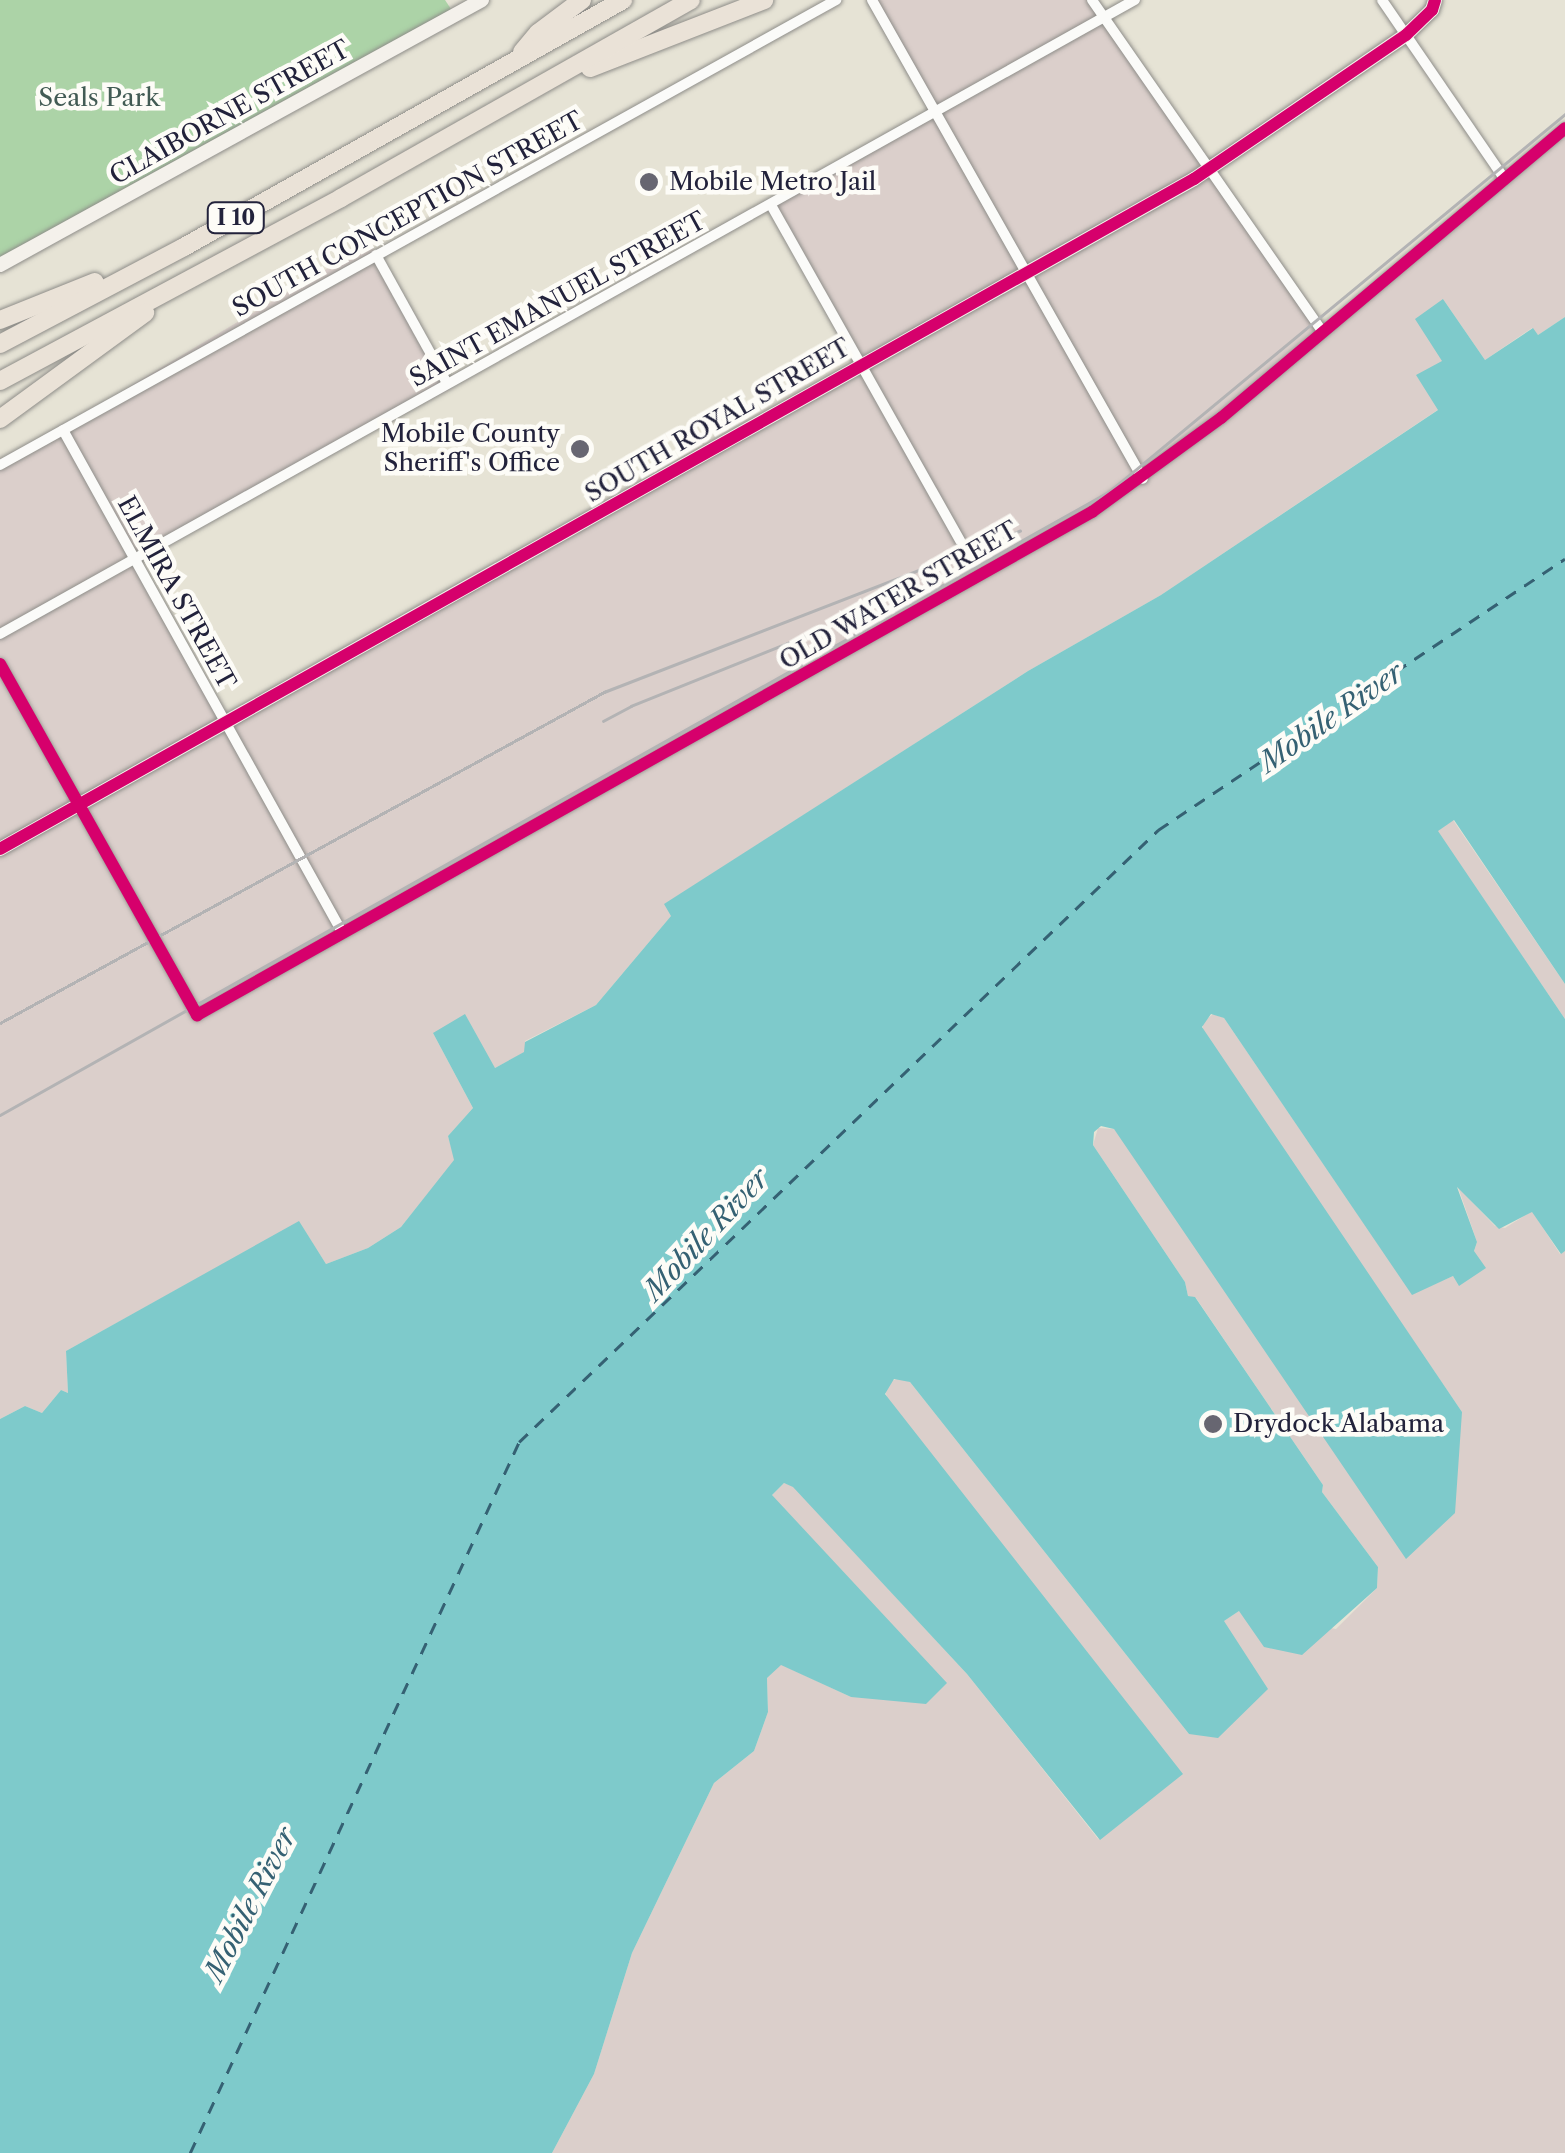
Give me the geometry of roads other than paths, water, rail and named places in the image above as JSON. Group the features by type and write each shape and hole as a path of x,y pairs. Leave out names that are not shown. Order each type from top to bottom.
{"highway":[{"path":"513,62 538,33 582,0"},
{"name":"I 10","path":"0,344 184,247 623,0"},
{"name":"I 10","path":"0,380 691,0"},
{"path":"525,94 764,0"},
{"path":"0,320 184,247"},
{"path":"0,420 188,280"}],"street":[{"name":"CLAIBORNE STREET","path":"0,265 482,0"},
{"name":"SOUTH CONCEPTION STREET","path":"0,464 836,0"},
{"path":"872,0 1144,479"},
{"path":"1092,0 1323,332"},
{"name":"SAINT EMANUEL STREET","path":"0,634 1134,0"},
{"path":"1382,0 1504,178"},
{"name":"SOUTH ROYAL STREET","path":"0,850 1209,169 1406,35 1435,2"},
{"name":"OLD WATER STREET","path":"79,806 197,1015 841,656 1144,479 1565,128"},
{"path":"770,205 960,541"},
{"path":"376,256 447,383"},
{"name":"ELMIRA STREET","path":"63,430 342,932"},
{"path":"0,664 79,806"}],"water":[{"name":"Mobile River","path":"1443,299 1485,360 1533,328 1538,335 1565,317 1565,984 1454,820 1438,831 1565,1019 1565,1251 1561,1254 1532,1212 1499,1229 1457,1187 1477,1242 1474,1251 1486,1268 1459,1286 1453,1276 1412,1295 1224,1018 1211,1014 1202,1027 1462,1412 1455,1513 1406,1559 1114,1129 1101,1126 1094,1132 1093,1145 1185,1282 1188,1296 1195,1297 1323,1485 1322,1492 1378,1567 1377,1588 1302,1655 1264,1647 1239,1611 1224,1621 1268,1689 1218,1738 1189,1734 910,1382 894,1379 885,1394 1183,1774 1100,1840 967,1674 793,1487 784,1483 772,1495 947,1683 926,1704 851,1697 781,1665 767,1678 768,1712 754,1751 714,1783 632,1953 594,2074 552,2153 0,2153 0,1419 25,1406 42,1413 61,1390 68,1393 66,1351 299,1221 326,1264 368,1248 401,1227 454,1160 448,1136 473,1108 433,1033 465,1014 495,1068 524,1052 525,1042 596,1005 671,916 664,904 1028,671 1161,595 1438,410 1416,375 1442,361 1415,319"}],"railway":[{"path":"0,1115 1110,491 1565,114"},
{"path":"0,1023 604,692 1020,531"},
{"path":"603,721 815,632"}],"place":[{"name":"Mobile Metro Jail","path":"649,182"},
{"name":"Mobile County Sheriff's Office","path":"580,449"},
{"name":"Drydock Alabama","path":"1213,1424"}],"park label":[{"name":"Seals Park","path":"99,98"}]}
